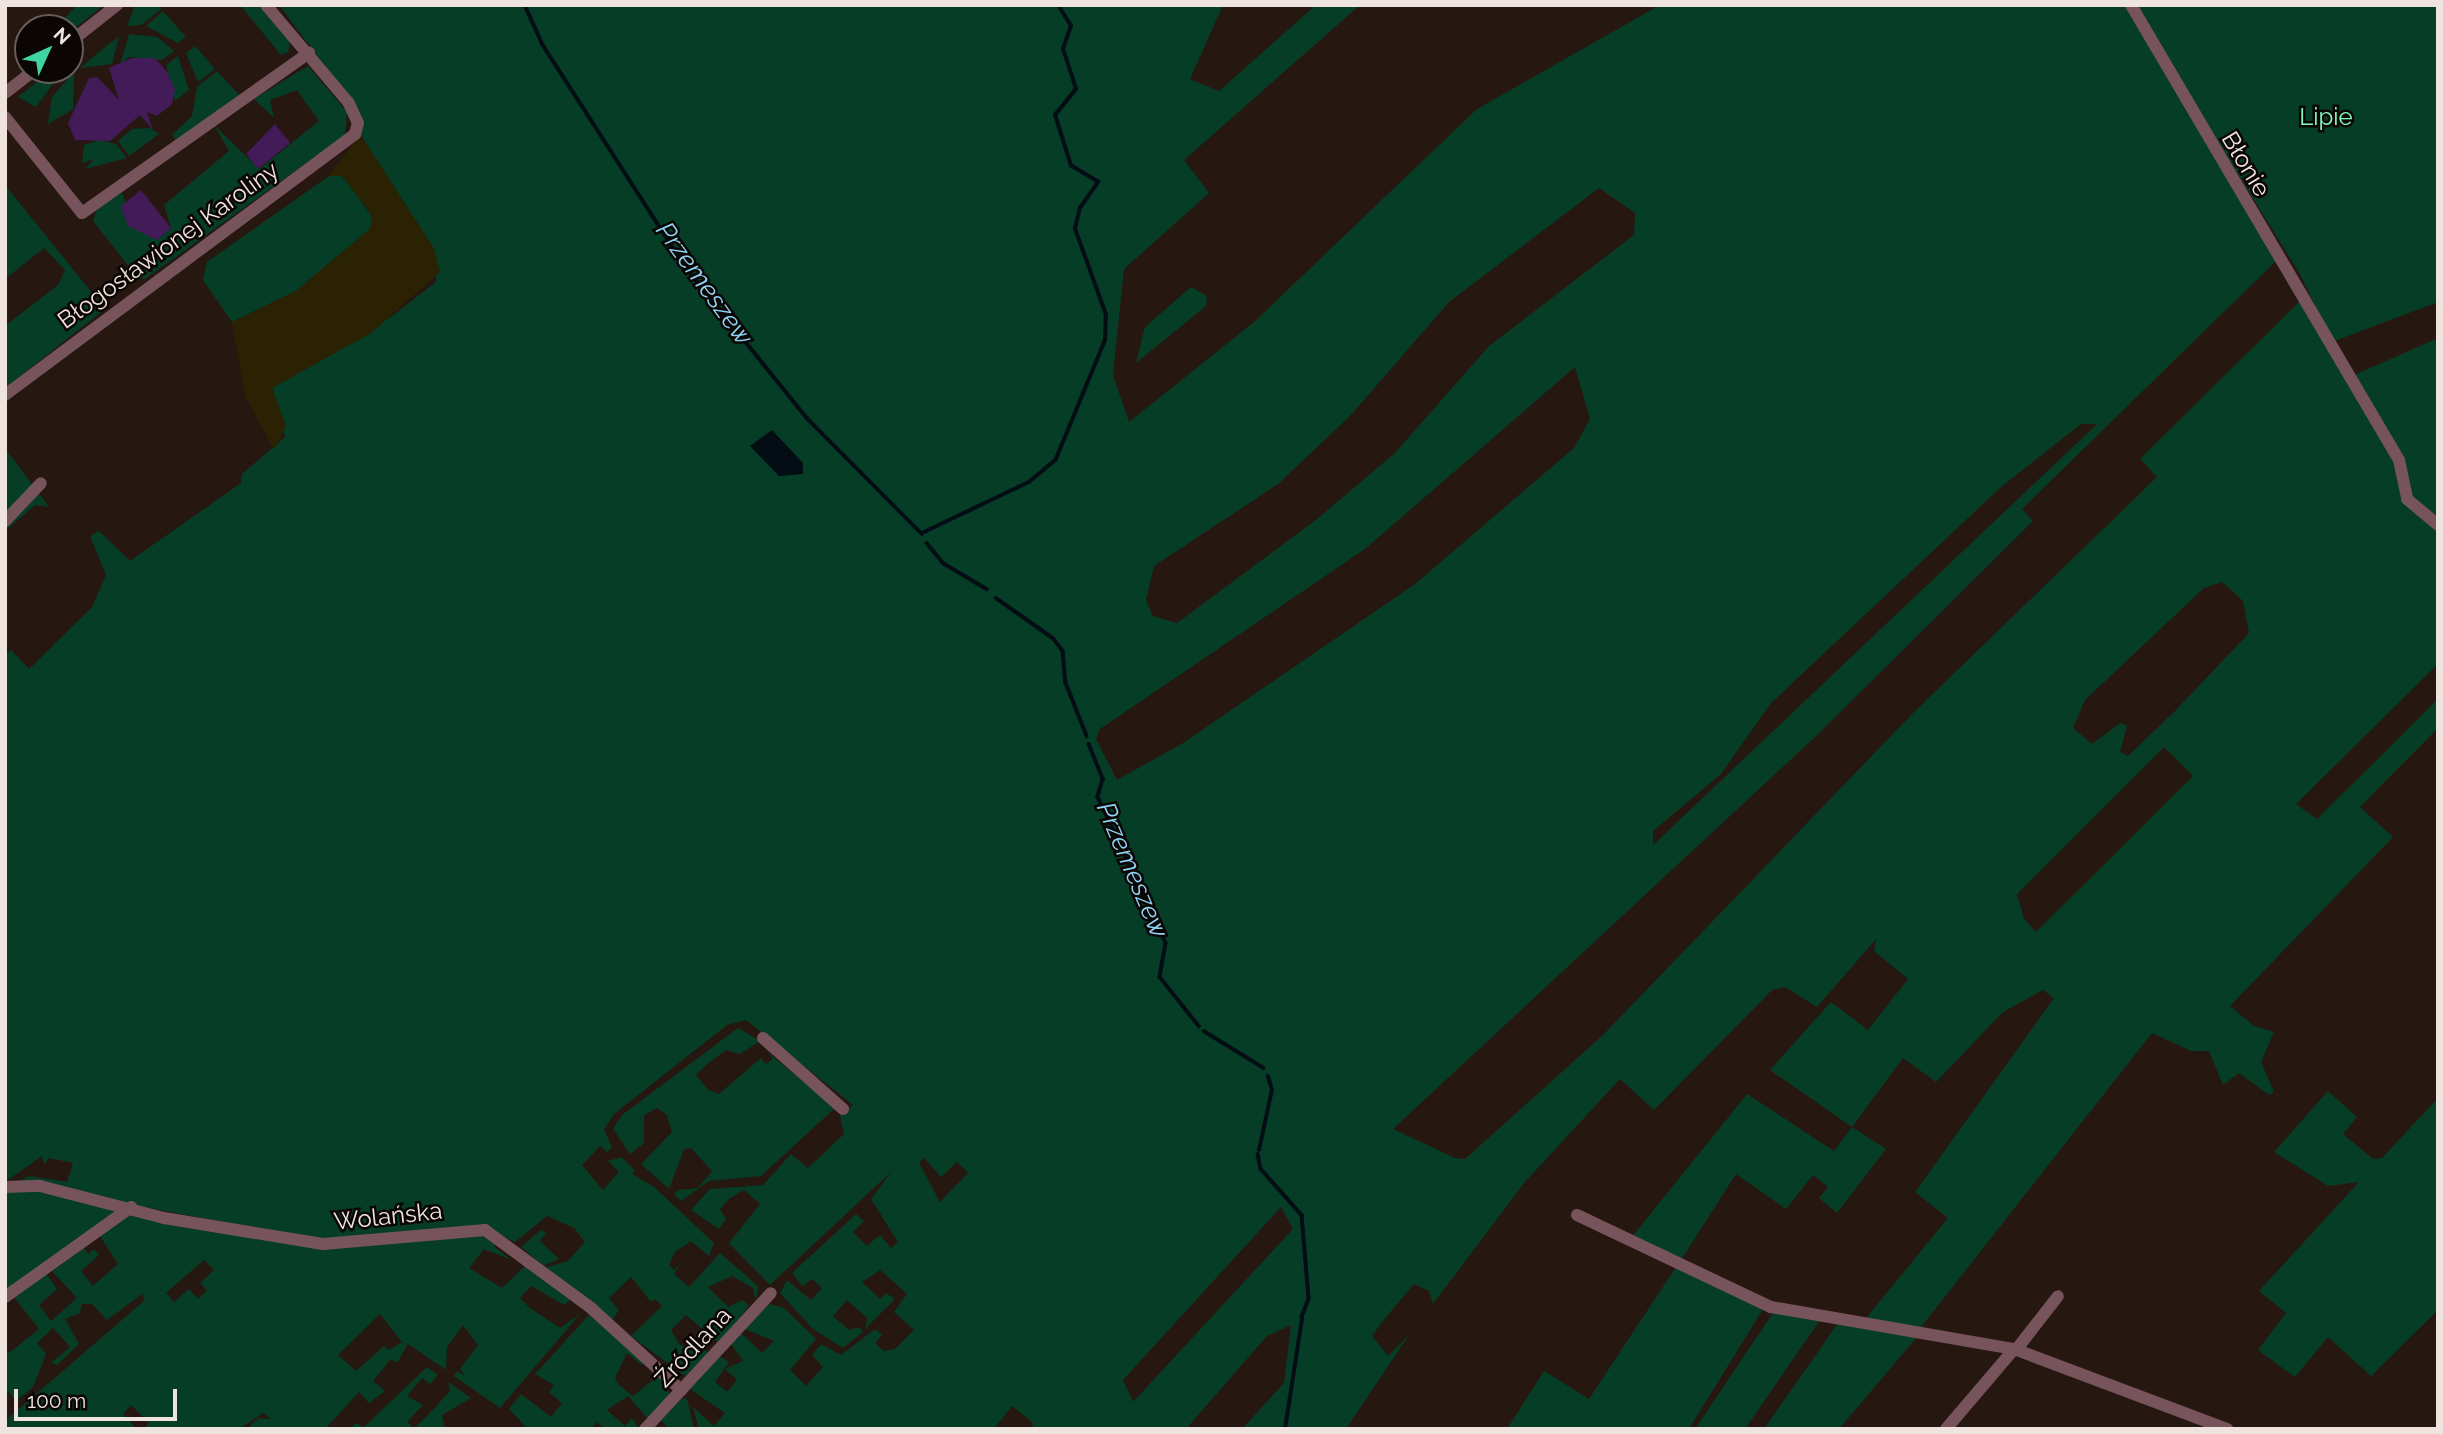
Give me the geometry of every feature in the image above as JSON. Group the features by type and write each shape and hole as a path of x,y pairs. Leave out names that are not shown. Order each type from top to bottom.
{"street":[{"path":"84,30 117,5"},
{"path":"5,117 82,213 309,53 266,5"},
{"name":"Błonie","path":"2131,5 2399,460 2407,499 2438,525"},
{"name":"Błogosławionej Karoliny","path":"5,395 356,130 348,102 309,53"},
{"path":"5,521 41,483"},
{"path":"763,1038 843,1109"},
{"name":"Wolańska","path":"5,1187 40,1186 131,1208 323,1244 485,1230 590,1308 681,1390"},
{"path":"6,1300 131,1208"},
{"path":"1577,1215 1771,1307 2015,1349 2227,1429"},
{"name":"Źródlana","path":"645,1429 771,1293"},
{"path":"1946,1429 2058,1296"}],"green space":[{"path":"77,5 104,5 84,21 84,14 68,14"},
{"path":"135,5 158,5 161,9 141,25 127,26"},
{"path":"240,5 259,5 290,42 288,52 281,55"},
{"path":"279,5 1223,5 1190,79 1219,91 1316,5 1360,5 1184,160 1209,193 1124,269 1113,375 1129,422 1254,322 1477,109 1660,5 2128,5 2276,261 2022,509 2033,521 1814,738 1393,1129 1455,1158 1465,1159 1604,1034 1914,712 2157,477 2140,459 2301,300 2396,458 2411,510 2438,529 2438,664 2296,804 2317,819 2438,699 2438,728 2360,807 2393,837 2230,1006 2254,1026 2274,1032 2261,1062 2274,1092 2269,1095 2239,1073 2223,1085 2209,1051 2191,1051 2152,1033 1918,1331 1862,1323 1948,1218 1915,1192 2054,998 2043,990 2003,1012 1936,1082 1903,1058 1852,1127 1770,1070 1831,1002 1868,1030 1908,979 1874,951 1876,939 1817,1007 1785,987 1772,990 1654,1110 1620,1079 1524,1183 1433,1304 1429,1291 1414,1284 1382,1322 1372,1336 1388,1356 1409,1335 1346,1429 1242,1429 1284,1383 1291,1325 1267,1336 1186,1429 1032,1429 1033,1423 1012,1406 994,1429 699,1429 693,1407 714,1426 725,1413 690,1389 719,1356 729,1362 715,1382 727,1392 737,1380 725,1369 743,1361 731,1344 741,1333 762,1353 774,1341 745,1329 769,1304 784,1308 816,1339 790,1370 806,1386 823,1367 812,1355 821,1344 841,1355 875,1329 882,1335 875,1343 884,1351 895,1349 914,1330 894,1312 907,1294 880,1270 862,1282 880,1299 886,1293 895,1299 865,1329 867,1318 847,1300 833,1316 849,1330 859,1327 863,1332 843,1348 813,1329 780,1293 787,1280 811,1300 822,1288 812,1279 802,1286 792,1273 856,1214 864,1221 853,1232 867,1246 880,1235 891,1248 898,1242 871,1199 891,1172 770,1285 729,1243 760,1204 744,1190 730,1198 720,1209 726,1219 719,1229 691,1210 710,1189 763,1185 791,1154 808,1168 844,1134 840,1116 853,1105 746,1020 727,1025 614,1114 604,1130 612,1147 607,1152 600,1146 582,1165 603,1190 619,1172 608,1161 621,1157 635,1170 632,1174 653,1186 714,1243 709,1256 691,1241 675,1252 669,1265 674,1270 681,1262 674,1274 689,1287 720,1253 758,1286 756,1301 753,1288 732,1276 708,1287 728,1307 743,1300 749,1306 719,1343 686,1315 671,1330 679,1344 689,1349 697,1341 708,1353 685,1376 631,1336 662,1306 655,1299 651,1302 631,1277 609,1298 619,1310 612,1320 544,1268 568,1261 585,1242 574,1228 547,1216 515,1242 479,1225 321,1240 15,1183 29,1176 67,1182 73,1163 49,1158 44,1164 42,1156 5,1182 5,655 11,650 29,669 92,607 106,575 90,536 99,531 130,561 241,483 242,474 285,437 272,388 392,316 436,282 434,249 360,134 355,106","holes":["1599,188 1635,213 1634,235 1489,346 1395,453 1317,519 1177,623 1153,616 1146,600 1154,566 1278,484 1350,416 1449,302","1575,367 1590,419 1574,448 1415,584 1183,743 1117,780 1096,739 1100,729 1365,549","2081,424 2097,424 1653,845 1653,831 1721,774 1771,703 2001,487","2222,582 2243,601 2249,633 2128,756 2120,752 2127,726 2120,723 2092,744 2073,728 2085,700 2204,588","2164,747 2193,776 2036,932 2024,919 2017,894","924,1158 941,1177 957,1162 968,1173 940,1202 919,1163","1281,1207 1293,1229 1133,1402 1123,1380"]},
{"name":"Lipie","path":"2133,5 2438,5 2438,302 2332,342 2300,274"},
{"path":"163,11 186,37 178,43 146,26"},
{"path":"129,34 157,37 174,51 162,60 129,57 120,65"},
{"path":"119,37 112,64 84,68 84,65"},
{"path":"195,46 215,69 198,82 186,53"},
{"path":"178,56 189,90 175,101 166,65"},
{"path":"308,66 347,112 345,135 145,279 138,278 93,221 97,209 122,192 133,225 158,239 171,228 164,205 229,151 214,125 259,169 319,121 297,90 270,100 274,118 254,99"},
{"path":"217,71 241,97 176,141 172,135 192,116 197,87"},
{"path":"34,84 53,84 36,107 18,97"},
{"path":"63,84 74,84 73,109 48,124 52,97"},
{"path":"150,128 159,134 129,156 118,141 132,129"},
{"path":"100,140 116,144 127,158 85,169 94,159 82,163 84,145"},
{"path":"329,176 342,176 372,217 370,229 296,291 232,322 203,280 207,262"},
{"path":"5,185 105,309 5,388 5,326 58,285 65,270 44,248 5,279"},
{"path":"1191,287 1207,296 1206,306 1136,363 1145,327"},
{"path":"2438,338 2438,523 2418,510 2352,376"},
{"path":"5,448 49,507 35,505 5,531"},
{"path":"738,1028 760,1041 740,1054 726,1050 706,1065 696,1075 707,1089 719,1094 761,1058 766,1064 773,1059 766,1051 835,1108 761,1176 709,1181 681,1201 674,1194 678,1190 698,1188 712,1171 691,1148 684,1149 669,1189 641,1164 672,1132 667,1115 657,1108 644,1115 644,1143 630,1154 613,1129 622,1115"},
{"path":"2328,1091 2357,1117 2343,1134 2373,1159 2382,1158 2438,1098 2438,1310 2371,1376 2328,1337 2295,1377 2258,1350 2286,1313 2259,1291 2359,1182 2328,1186 2274,1152"},
{"path":"1747,1094 1834,1151 1852,1127 1886,1149 1837,1213 1819,1198 1828,1187 1813,1175 1786,1209 1736,1174 1681,1260 1631,1238"},
{"path":"31,1189 122,1208 5,1294 5,1191"},
{"path":"132,1213 303,1243 465,1232 499,1239 494,1246 511,1260 484,1249 469,1268 502,1288 528,1263 572,1298 564,1305 531,1286 520,1298 530,1308 560,1328 580,1314 500,1408 454,1376 457,1371 465,1375 460,1369 478,1345 463,1325 447,1347 446,1370 408,1344 397,1363 391,1359 373,1381 385,1391 369,1403 359,1392 325,1429 247,1429 258,1418 271,1419 263,1413 239,1429 143,1429 149,1423 131,1405 123,1414 137,1429 5,1429 5,1421 145,1300 142,1294 107,1320 92,1304 82,1304 80,1313 65,1319 79,1344 57,1365 51,1363 70,1347 53,1328 37,1343 46,1354 33,1387 16,1401 5,1388 5,1349 9,1353 39,1329 13,1296 44,1270 57,1289 39,1305 51,1321 77,1298 52,1271 84,1248 88,1254 94,1249 99,1255 81,1271 93,1286 118,1264 100,1236","holes":["204,1260 214,1270 200,1283 207,1290 198,1299 189,1289 174,1302 166,1293","380,1314 402,1342 389,1350 384,1346 356,1371 338,1355"]},
{"path":"541,1230 546,1233 540,1241 559,1259 543,1266 521,1247"},
{"path":"1678,1264 1763,1309 1689,1429 1507,1429 1544,1371 1589,1399"},
{"path":"1773,1313 1820,1320 1745,1429 1695,1429"},
{"path":"589,1315 645,1361 642,1365 627,1353 615,1378 619,1385 633,1396 660,1374 670,1395 648,1419 628,1396 607,1410 625,1426 632,1418 639,1429 605,1429 597,1422 591,1429 528,1429 509,1409 521,1394 551,1417 562,1403 549,1392 554,1385 535,1374"},
{"path":"1838,1323 1917,1337 1839,1429 1764,1429"},
{"path":"427,1367 438,1375 430,1384 422,1378 407,1396 423,1405 407,1422 414,1428 427,1416 450,1391 448,1382 471,1398 442,1415 445,1429 349,1429 356,1423 364,1427"},
{"path":"681,1398 687,1399 694,1429 669,1429 661,1420"}],"sand":[{"path":"360,134 434,249 440,272 371,333 272,388 286,426 274,450 245,396 232,322 296,291 370,229 372,217 342,176 329,176"}],"shaded area":[{"path":"772,430 803,463 803,474 779,476 750,446"}],"building":[{"path":"132,58 155,58 168,73 175,90 172,104 157,116 147,112 153,130 140,115 110,141 75,140 68,123 89,78 97,77 119,100 109,68"},
{"path":"275,124 290,143 258,169 246,154"},
{"path":"141,190 171,228 157,240 128,226 123,213 121,206"}],"waterway":[{"name":"Przemeszew","path":"525,5 543,45 684,265 807,418 922,534"},
{"path":"922,533 1029,482 1056,459 1105,340 1106,315 1075,229 1080,208 1098,182 1071,166 1055,115 1076,89 1063,49 1071,26 1058,5"},
{"name":"Przemeszew","path":"927,543 943,563 987,589"},
{"name":"Przemeszew","path":"996,598 1053,638"},
{"name":"Przemeszew","path":"1054,639 1063,651 1066,683 1087,736"},
{"name":"Przemeszew","path":"1089,744 1103,779 1098,797 1166,943 1160,977 1199,1026"},
{"name":"Przemeszew","path":"1204,1031 1264,1068"},
{"path":"1259,1150 1272,1090 1268,1077"},
{"path":"1258,1154 1261,1169 1302,1215 1309,1299 1302,1317"},
{"path":"1285,1429 1302,1319"}]}
